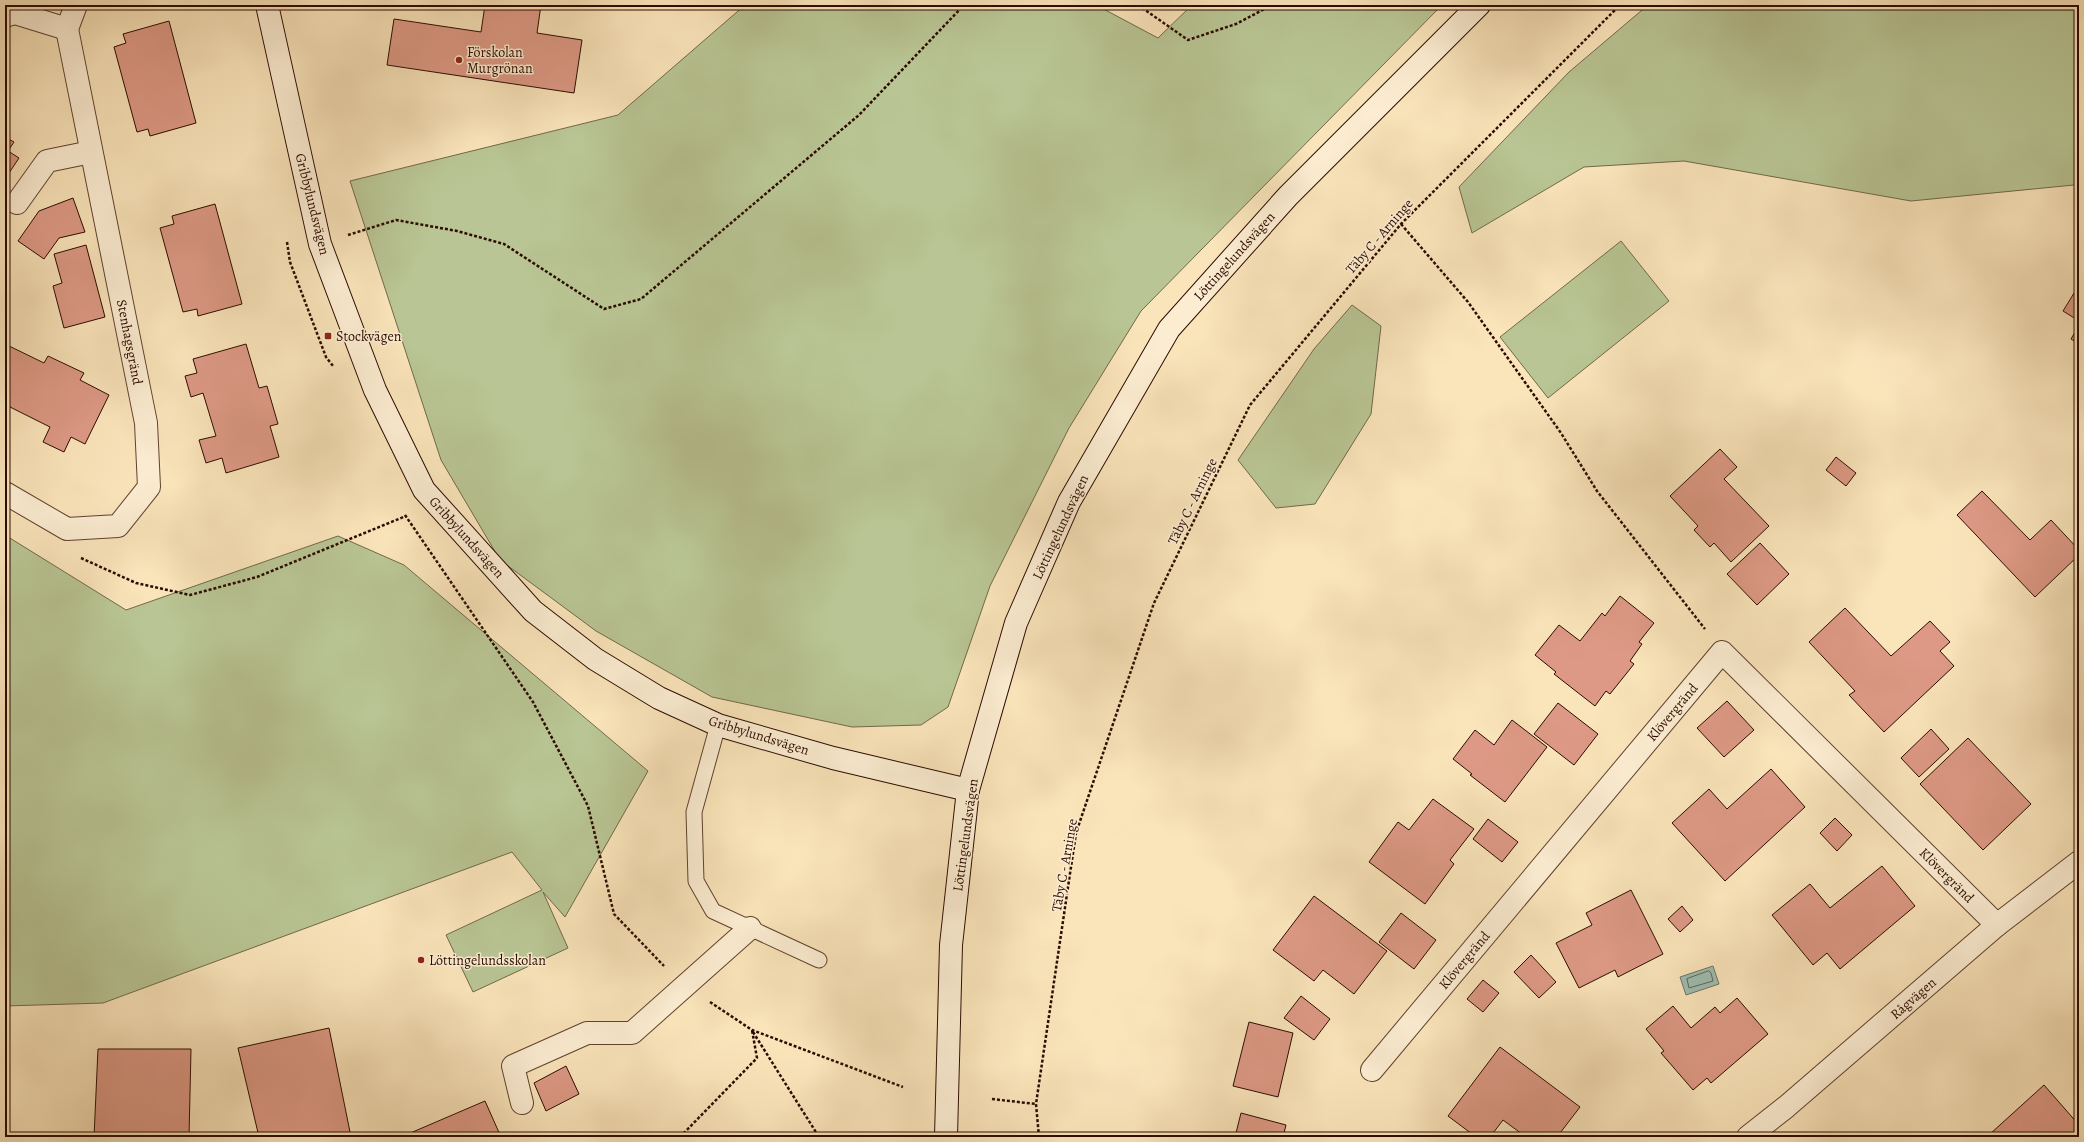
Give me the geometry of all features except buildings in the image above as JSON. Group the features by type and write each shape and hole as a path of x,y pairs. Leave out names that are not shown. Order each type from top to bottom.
{"street":[{"path":"5,16 15,13 66,29 76,5"},
{"name":"Gribbylundsvägen","path":"267,5 320,244 375,390 424,490 533,611 595,658 659,698 718,725 833,758 968,790"},
{"name":"Löttingelundsvägen","path":"946,1137 951,945 968,790 1016,623 1069,502 1169,329 1288,196 1479,5"},
{"name":"Stenhagsgränd","path":"5,493 66,528 118,526 149,487 146,423 66,29"},
{"path":"17,203 47,161 91,152"},
{"name":"Klövergränd","path":"1372,1070 1722,652 1997,925"},
{"name":"Rågvägen","path":"1748,1137 1786,1107 1997,925 2079,862"},
{"path":"522,1103 513,1066 587,1033 632,1033 750,928"}],"lane":[{"path":"718,725 694,812 696,881 713,911 819,960"}],"path":[{"path":"320,244 396,220 457,231 504,244 604,309 641,299 859,116 964,5"},
{"path":"1138,5 1188,40 1236,24 1272,5"},
{"name":"Täby C - Arninge","path":"1039,1137 1036,1104 1076,833 1154,602 1250,405 1401,224 1620,5"},
{"path":"1401,224 1468,302 1561,433 1597,491 1722,652"},
{"path":"78,557 136,583 190,595 257,577 406,516 533,702 588,806 614,914 685,986 752,1030 903,1087"},
{"path":"680,1137 757,1058 752,1030"},
{"path":"752,1030 819,1137"},
{"path":"992,1099 1036,1104"}],"green space":[{"path":"745,5 1096,5 1158,38 1192,5 1442,5 1141,311 1069,428 990,586 948,707 921,725 852,727 712,697 596,631 500,560 441,460 350,181 618,115"},
{"path":"1648,5 2079,5 2079,188 2074,185 1911,201 1684,161 1584,167 1472,233 1459,187 1569,72"},
{"path":"1621,241 1669,301 1548,398 1500,337"},
{"path":"1352,305 1381,326 1371,414 1315,504 1276,508 1238,460 1314,349"},
{"path":"5,535 126,610 338,536 404,565 648,771 565,917 543,892 568,948 473,992 446,935 542,890 512,852 103,1003 5,1006"}],"water":[{"path":"1713,966 1719,984 1686,995 1680,977"}],"place":[{"name":"Förskolan Murgrönan","path":"459,60"},
{"name":"Stockvägen","path":"328,336"},
{"name":"Löttingelundsskolan","path":"421,960"}]}
